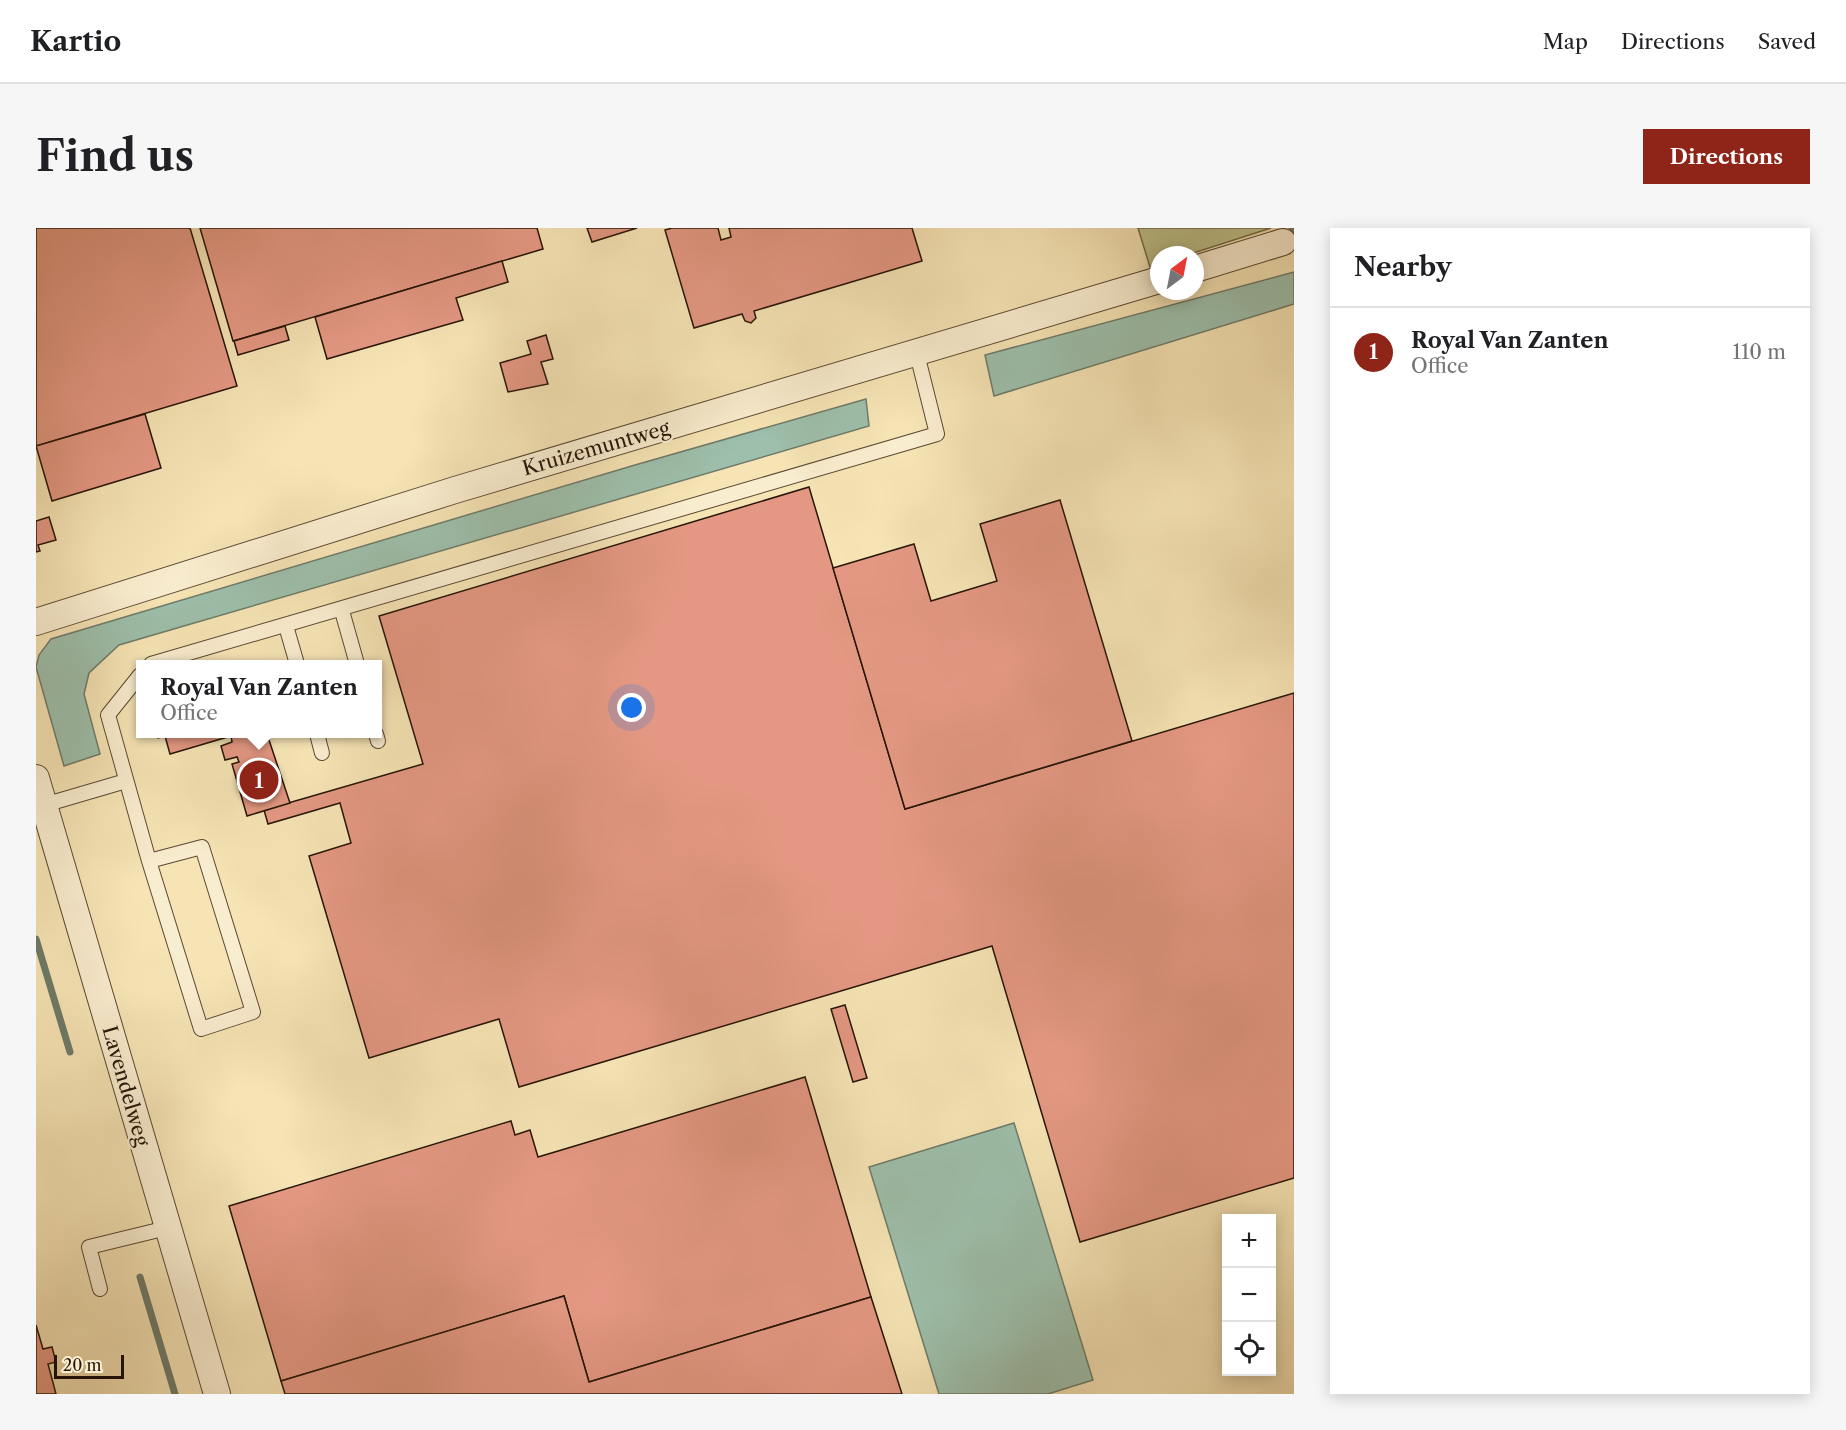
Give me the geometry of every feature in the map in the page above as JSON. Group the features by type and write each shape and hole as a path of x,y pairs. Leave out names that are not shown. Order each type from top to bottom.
{"street":[{"path":"1204,266 1283,242"},
{"name":"Kruizemuntweg","path":"36,622 455,490 1150,283"},
{"name":"Lavendelweg","path":"36,778 166,1228 217,1394"}],"lane":[{"path":"165,660 342,611 937,434 917,354"},
{"path":"342,611 356,660"},
{"path":"286,626 296,660"},
{"path":"136,681 108,715 149,861 201,1029 253,1012 202,847 149,861"},
{"path":"318,738 322,753"},
{"path":"44,805 126,781"},
{"path":"100,1289 89,1247 166,1228"}],"green space":[{"path":"1138,228 1271,228 1204,250 1204,246 1150,246 1150,267"}],"shaded area":[{"path":"1294,272 1294,304 994,396 985,355 1190,300 1204,300 1204,296"},
{"path":"866,399 869,426 119,645 89,673 84,694 100,754 64,766 36,667 39,655 51,639 635,465"},
{"path":"1014,1123 1093,1380 1048,1394 939,1394 869,1167"}],"building":[{"path":"36,228 190,228 237,386 36,446"},
{"path":"200,228 537,228 543,249 233,341"},
{"path":"587,228 637,228 592,242"},
{"path":"718,228 721,240 731,237 729,228 912,228 922,261 754,311 756,318 751,323 745,321 742,314 694,328 665,230"},
{"path":"502,261 508,282 456,298 463,320 327,359 315,317"},
{"path":"285,326 289,340 238,355 234,341"},
{"path":"546,335 553,359 541,362 548,384 508,392 500,363 531,354 527,341"},
{"path":"145,414 161,468 52,501 36,446"},
{"path":"809,487 905,809 1294,693 1294,1178 1080,1242 992,946 519,1087 499,1019 369,1058 309,856 351,843 340,803 268,824 264,810 423,764 379,616"},
{"path":"1060,500 1132,741 905,809 833,568 914,544 931,601 997,581 980,524"},
{"path":"49,517 56,540 38,545 40,551 36,552 36,521"},
{"path":"166,738 224,738 170,754"},
{"path":"231,738 268,738 290,803 247,816 232,764 239,762 237,757 225,760 221,746 232,742"},
{"path":"845,1005 867,1078 853,1082 831,1009"},
{"path":"805,1077 871,1297 589,1382 564,1296 281,1381 229,1206 511,1121 515,1135 530,1130 538,1157"},
{"path":"564,1296 589,1382 871,1297 902,1394 285,1394 281,1381"},
{"path":"36,1325 43,1349 52,1347 56,1362 48,1364 56,1394 36,1394"}],"waterway":[{"path":"1292,228 1294,233"},
{"path":"36,939 70,1052"},
{"path":"140,1277 175,1394"}],"place":[{"name":"Royal Van Zanten","path":"259,780"}]}
